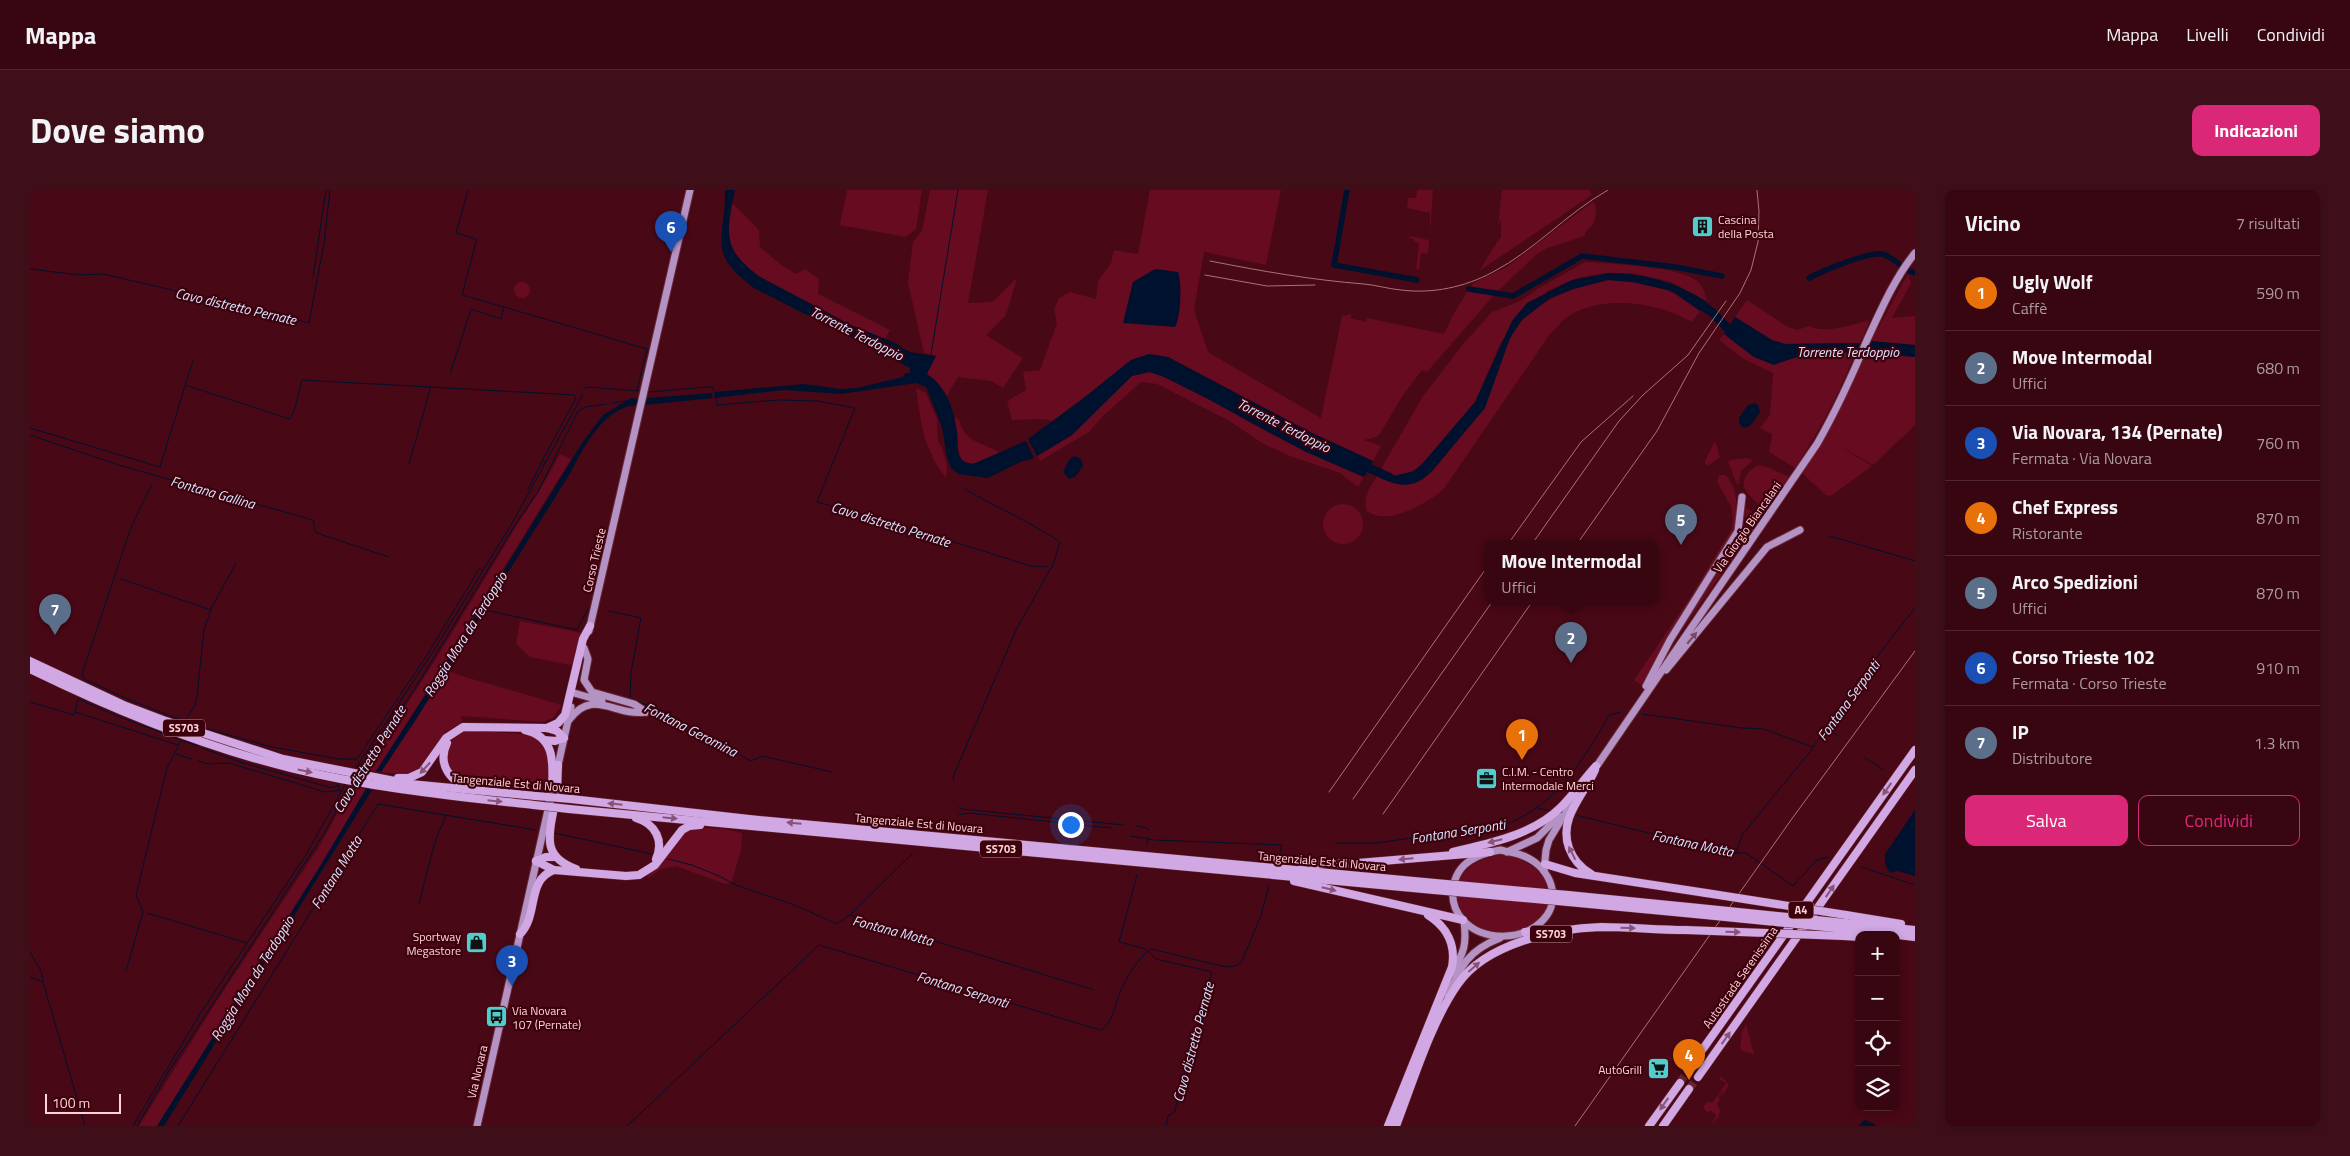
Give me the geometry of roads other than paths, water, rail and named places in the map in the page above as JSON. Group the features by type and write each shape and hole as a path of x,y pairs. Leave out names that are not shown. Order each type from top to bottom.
{"highway":[{"path":"547,728 558,723 565,715 583,639 590,626"},
{"name":"Tangenziale Est di Novara","path":"30,661 108,698 163,720 283,759 346,774"},
{"name":"Tangenziale Est di Novara","path":"30,669 122,712 243,755 534,805 590,812 1197,864 1697,911 1845,926 1915,938"},
{"path":"452,733 470,725 547,728 557,731 564,738 555,741 544,740"},
{"path":"518,728 532,731 544,740 552,755 555,791"},
{"name":"SS703","path":"346,774 381,780 409,778 422,772 446,738 452,733"},
{"name":"SS703","path":"452,733 443,756 444,766 450,776 466,786 494,791"},
{"name":"Autostrada Serenissima","path":"1688,1070 1915,750"},
{"path":"555,791 558,765"},
{"name":"SS703","path":"1434,856 1518,834 1563,813 1596,766"},
{"name":"SS703","path":"1596,766 1563,813 1566,837 1572,856 1584,869 1600,877"},
{"name":"Autostrada Serenissima","path":"1698,1077 1915,770"},
{"name":"Tangenziale Est di Novara","path":"381,780 464,791 494,791 1197,864"},
{"name":"SS703","path":"590,812 636,818 651,826 657,834 660,846 650,870"},
{"path":"553,813 549,838 555,857 570,868 580,871"},
{"name":"SS703","path":"650,870 686,828 697,824 736,825"},
{"name":"SS703","path":"1463,921 1309,884 1208,873 1197,864 1210,858 1309,865 1490,852"},
{"path":"536,861 546,857 555,857"},
{"path":"536,861 554,870 633,876 650,870"},
{"name":"SS703","path":"1544,868 1706,893 1845,926 1855,934"},
{"path":"519,935 529,916 539,881 542,876 554,870"},
{"name":"SS703","path":"1420,911 1440,924 1449,935 1452,945 1452,967 1442,1002"},
{"name":"Tangenziale Est di Novara","path":"1845,926 1915,928"},
{"name":"SS703","path":"1525,932 1600,927 1684,930 1845,926"},
{"name":"SS703","path":"1442,1002 1459,982 1488,956 1512,945 1572,930"},
{"name":"SS703","path":"1900,938 1915,938"},
{"path":"1388,1126 1442,1002"},
{"path":"1396,1126 1442,1002"},
{"path":"1649,1126 1680,1082"},
{"path":"1663,1126 1689,1089"}],"main road":[{"name":"Corso Trieste","path":"558,765 690,190"},
{"name":"Via Giorgio Biancalani","path":"1544,868 1549,840 1563,813 1817,444 1840,400 1880,312 1900,274 1915,253"},
{"path":"1630,718 1670,640 1738,531 1742,497"},
{"path":"1630,718 1749,566 1767,547 1800,530"},
{"path":"584,648 588,659 584,680 592,692 634,704 646,712"},
{"path":"574,693 646,712"},
{"path":"567,722 580,708 588,704 596,703 635,714 646,712"},
{"path":"519,935 555,791"},
{"name":"Via Giorgio Biancalani","path":"1507,852 1537,838 1563,813"},
{"path":"1500,850 1527,858 1544,868 1551,886 1552,903 1544,920 1525,932 1503,937 1485,944 1469,956 1442,1002 1464,949 1466,938 1463,921 1452,893 1456,877 1466,864 1490,852 1500,850"},
{"path":"1463,921 1482,932 1503,937"},
{"name":"Via Novara","path":"477,1126 519,935"}],"water":[{"path":"725,190 735,190 729,229 733,249 739,258 760,277 851,325 893,342 910,352 936,356 927,374 939,385 952,408 958,450 962,460 973,464 1026,441 1034,458 1020,462 988,478 958,474 951,468 947,458 942,427 926,387 916,383 841,394 784,390 715,398 715,392 804,384 841,389 857,388 903,377 905,373 910,373 910,368 754,288 739,275 729,264 721,244"},
{"path":"1155,269 1178,272 1180,300 1179,315 1175,327 1123,323 1133,282"},
{"path":"1609,273 1636,275 1661,280 1684,289 1707,302 1700,311 1672,291 1632,282 1608,280 1573,289 1550,298 1522,320 1510,338 1485,408 1432,471 1418,481 1406,485 1392,483 1377,476 1381,469 1394,476 1414,471 1423,463 1475,402 1512,321 1527,303 1572,280"},
{"path":"1735,317 1772,340 1785,344 1860,343 1856,352 1799,356 1774,365 1754,357 1724,334"},
{"path":"1871,341 1915,345 1915,357 1866,353"},
{"path":"1149,354 1168,357 1310,432 1373,461 1364,477 1306,452 1206,398 1162,376 1149,372 1132,376 1072,435 1037,456 1028,439 1131,360"},
{"path":"712,393 713,398 645,405 647,398"},
{"name":"Roggia Mora da Terdoppio","path":"631,398 639,399 638,405 626,407 615,412 597,429 589,440 571,472 415,721 381,772 376,771 464,635 582,443 603,415"},
{"path":"1754,403 1758,405 1760,412 1750,426 1744,428 1740,425 1739,418 1747,406"},
{"path":"1074,456 1081,459 1083,466 1075,477 1069,479 1063,472 1069,460"},
{"name":"Roggia Mora da Terdoppio","path":"366,789 372,790 164,1126 157,1126 319,868"},
{"path":"1915,810 1915,876 1898,871 1890,873 1885,864 1885,854"}],"waterway":[{"name":"Cavo distretto Pernate","path":"313,277 326,190"},
{"name":"Cavo distretto Pernate","path":"30,269 79,275 103,274 309,323 324,243 330,190"},
{"name":"Cavo distretto Pernate","path":"468,190 456,233 476,239 476,242 462,295 504,307"},
{"path":"931,354 958,190"},
{"path":"1347,190 1334,265 1417,280"},
{"path":"1809,278 1845,263 1875,254 1886,255 1899,264"},
{"path":"1469,289 1513,296 1582,256 1675,267 1722,276"},
{"path":"1909,271 1915,273"},
{"name":"Torrente Terdoppio","path":"1696,301 1713,313 1736,337"},
{"name":"Cavo distretto Pernate","path":"450,374 471,309 501,319 504,307 647,349 637,390"},
{"name":"Cavo distretto Pernate","path":"193,361 185,385 290,419 295,408 302,380 574,395 576,398 542,461 545,462"},
{"name":"Cavo distretto Pernate","path":"30,428 160,467 185,386"},
{"path":"409,464 431,386"},
{"name":"Cavo distretto Pernate","path":"583,390 587,387 640,391"},
{"name":"Cavo distretto Pernate","path":"649,392 713,387 717,405 778,400 818,401 855,408 817,502 877,518 1031,566 1047,567"},
{"name":"Cavo distretto Pernate","path":"355,769 434,650 511,525 583,394"},
{"name":"Cavo distretto Pernate","path":"612,403 626,401"},
{"name":"Cavo distretto Pernate","path":"360,770 414,690 517,522 538,492 578,411 586,407 606,404"},
{"name":"Fontana Gallina","path":"30,435 122,466 306,518 314,521 314,529 317,533 389,557"},
{"name":"Cavo distretto Pernate","path":"528,489 542,462"},
{"name":"Torrente Terdoppio","path":"1360,464 1389,477"},
{"name":"Cavo distretto Pernate","path":"152,484 132,525 82,673 84,679 130,700 202,728"},
{"name":"Cavo distretto Pernate","path":"965,489 1060,542 1052,568"},
{"path":"1830,536 1915,561"},
{"name":"Cavo distretto Pernate","path":"185,720 194,707 197,696 204,629 212,607 236,563"},
{"name":"Cavo distretto Pernate","path":"954,782 953,777 1017,628 1051,568"},
{"name":"Cavo distretto Pernate","path":"208,729 272,747 339,759 357,759 427,655 479,569 482,570"},
{"name":"Cavo distretto Pernate","path":"121,579 211,610"},
{"name":"Fontana Geromina","path":"485,610 577,630 589,607"},
{"name":"Fontana Serponti","path":"1642,714 1742,728 1763,729 1813,747 1885,646 1915,608"},
{"name":"Fontana Geromina","path":"609,611 641,618 631,673 630,698 666,713 751,761 762,756 832,772"},
{"name":"Cavo distretto Pernate","path":"30,702 74,715 78,699 197,746"},
{"name":"Cavo distretto Pernate","path":"75,712 178,745"},
{"name":"Fontana Serponti","path":"1335,843 1376,843 1501,826 1520,818 1536,808 1565,782 1588,750 1609,715 1621,712"},
{"path":"1828,729 1838,736"},
{"name":"Cavo distretto Pernate","path":"143,911 136,895 167,768 180,742"},
{"name":"Cavo distretto Pernate","path":"202,748 240,762 332,788 339,785 339,789"},
{"path":"1736,853 1742,835 1813,748"},
{"name":"Cavo distretto Pernate","path":"176,754 192,759"},
{"path":"1865,758 1884,770"},
{"name":"Cavo distretto Pernate","path":"198,761 209,764 229,763 325,792 341,790"},
{"name":"Cavo distretto Pernate","path":"133,1126 200,1014 307,853 346,783"},
{"name":"Cavo distretto Pernate","path":"137,1126 169,1071 325,832 351,784"},
{"name":"Fontana Motta","path":"178,1126 378,804 536,830"},
{"name":"Cavo distretto Pernate","path":"959,807 961,809 1123,825"},
{"name":"Fontana Motta","path":"1538,808 1551,811"},
{"name":"Cavo distretto Pernate","path":"959,815 969,813 1111,828"},
{"path":"419,903 435,842 446,815"},
{"name":"Fontana Motta","path":"1575,815 1731,853 1746,853 1793,886 1817,860 1829,857"},
{"name":"Cavo distretto Pernate","path":"1136,826 1147,828 1148,830"},
{"name":"Fontana Motta","path":"554,833 652,854"},
{"name":"Fontana Serponti","path":"1130,836 1155,840 1282,845 1280,852"},
{"name":"Fontana Serponti","path":"1147,845 1148,837"},
{"name":"Fontana Serponti","path":"850,915 913,853"},
{"name":"Fontana Motta","path":"668,859 692,865 736,885 792,904 837,924 850,915 1094,990"},
{"name":"Fontana Motta","path":"1862,867 1915,885"},
{"name":"Cavo distretto Pernate","path":"1137,875 1119,942 1146,949 1156,959 1212,972 1174,1113 1168,1116 1166,1126"},
{"name":"Fontana Serponti","path":"627,1126 819,945 1100,1030 1111,1018 1121,990 1130,973 1137,962 1151,949 1226,967 1236,966 1242,961 1261,915 1269,886"},
{"name":"Cavo distretto Pernate","path":"126,971 143,912"},
{"name":"Cavo distretto Pernate","path":"147,913 247,943"},
{"name":"Cavo distretto Pernate","path":"30,952 41,971 43,981"},
{"name":"Cavo distretto Pernate","path":"30,977 43,982 85,1126"},
{"path":"1862,1126 1865,1123 1873,1126"}],"tunnel":[{"path":"1680,1083 1688,1070"},
{"path":"1689,1089 1698,1077"}],"railway":[{"path":"1210,261 1325,280 1413,291 1437,290 1471,282 1493,272 1523,253 1579,209 1608,190"},
{"path":"1580,540 1657,431 1699,353 1740,293 1751,270 1758,242 1759,211 1757,190"},
{"path":"1205,275 1267,286 1315,285"},
{"path":"1535,540 1619,421 1643,395 1688,355 1726,301"},
{"path":"1511,540 1581,442 1633,396"},
{"path":"1329,792 1484,571"},
{"path":"1353,799 1490,605"},
{"path":"1383,814 1530,605"},
{"path":"1575,1126 1791,820 1915,651"}],"place":[{"name":"Cascina della Posta","path":"1702,226"},
{"name":"Corso Trieste 102","path":"671,252"},
{"name":"Arco Spedizioni","path":"1681,545"},
{"name":"IP","path":"55,635"},
{"name":"Move Intermodal","path":"1571,663"},
{"name":"Ugly Wolf","path":"1522,760"},
{"name":"C.I.M. - Centro Intermodale Merci","path":"1486,778"},
{"name":"Sportway Megastore","path":"477,943"},
{"name":"Via Novara, 134 (Pernate)","path":"512,986"},
{"name":"Via Novara 107 (Pernate)","path":"496,1017"},
{"name":"AutoGrill","path":"1658,1069"},
{"name":"Chef Express","path":"1689,1080"}]}
